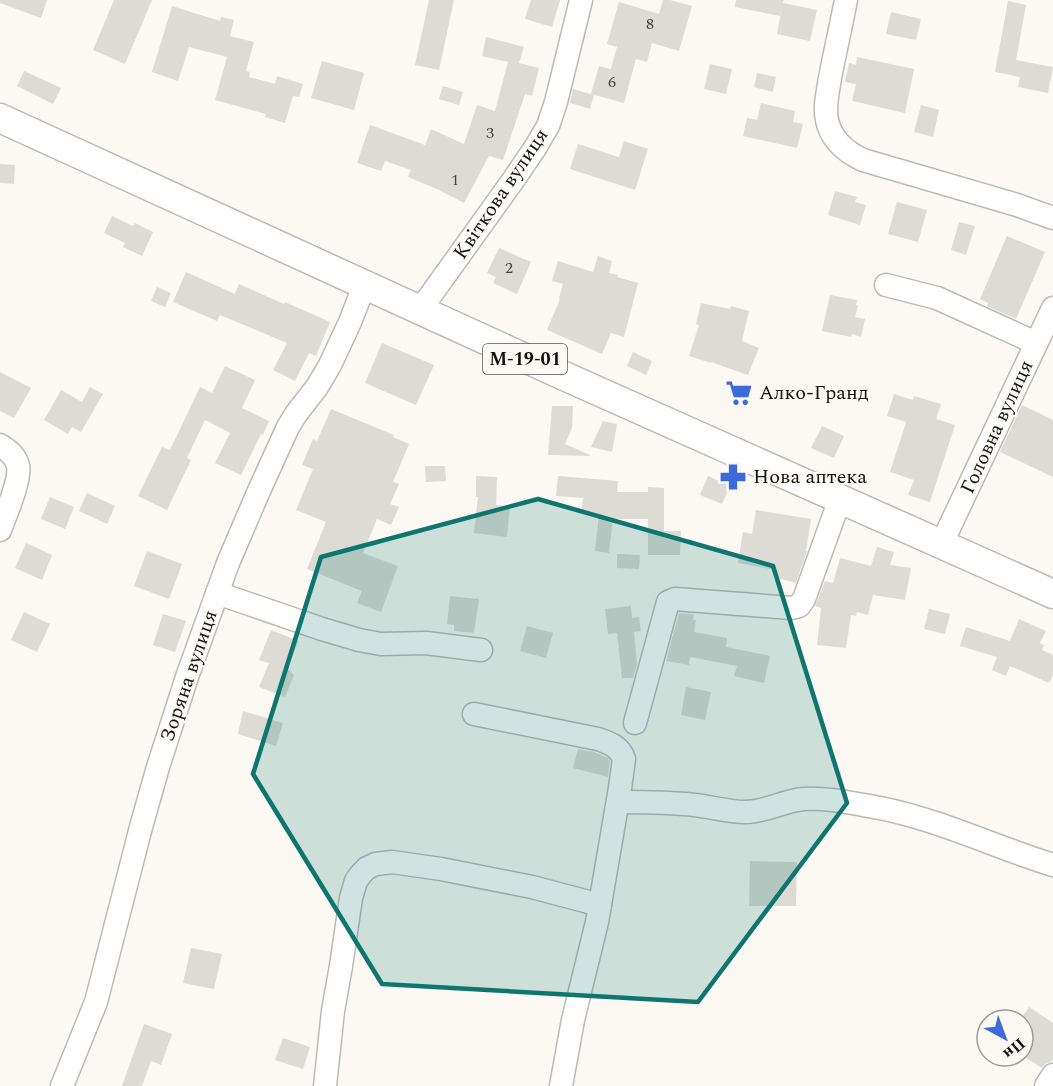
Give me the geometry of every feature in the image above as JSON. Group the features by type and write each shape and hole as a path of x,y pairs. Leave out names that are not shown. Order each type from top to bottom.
{"main road":[{"name":"М-19-01","path":"0,118 364,286 1053,594"}],"street":[{"name":"Квіткова вулиця","path":"420,310 514,179 548,126 581,0"},
{"path":"846,0 826,100 826,120 833,136 846,151 863,160 1053,218"},
{"path":"886,285 937,298 1036,343"},
{"name":"Зоряна вулиця","path":"62,1086 96,1002 149,797 187,677 217,593 242,528 284,435 293,418 312,394 330,365 364,286"},
{"name":"Головна вулиця","path":"941,545 1053,308"},
{"path":"0,445 15,459 18,471 0,530"},
{"path":"635,723 668,602 675,599 791,608 799,606 804,599 840,499"},
{"path":"217,593 359,640 381,644 426,644 480,650"},
{"path":"474,714 598,739 620,751 624,759 600,905 561,1086"},
{"path":"618,802 678,803 747,812 802,800 864,806 894,811 925,820 1053,865"},
{"path":"325,1086 331,1023 351,898 356,881 368,868 376,864 392,862 431,867 532,887 600,905"},
{"path":"1046,1086 1053,1075"}],"highlighted area":[{"path":"538,499 773,566 847,803 698,1002 382,984 253,774 321,557"}],"building":[{"path":"0,0 47,0 41,18 0,3"},
{"path":"114,0 152,0 125,64 93,50"},
{"path":"429,0 454,0 439,70 415,65"},
{"path":"531,0 560,0 552,27 525,19"},
{"path":"663,0 692,6 679,51 652,43 647,62 636,59 624,103 591,94 599,66 611,69 617,47 607,44 619,2 659,14"},
{"path":"736,0 784,0 783,3 817,10 810,41 777,34 782,7 780,16 735,7"},
{"path":"1008,1 1026,5 1016,60 1053,67 1048,93 1018,87 1020,77 995,72"},
{"path":"172,6 220,21 221,17 234,20 230,36 254,42 246,71 250,72 249,77 275,84 277,76 303,84 299,97 293,96 285,123 265,117 266,114 215,100 227,57 189,47 178,81 152,72"},
{"path":"891,12 921,19 916,40 886,34"},
{"path":"486,37 524,47 519,63 539,68 532,96 525,94 503,160 489,156 464,203 408,177 411,170 385,161 381,171 357,163 370,125 425,145 431,129 464,144 477,105 495,111 508,62 482,56"},
{"path":"857,57 914,69 905,113 852,101 856,84 845,82 849,63 856,65"},
{"path":"322,61 364,73 354,110 311,98"},
{"path":"710,64 732,69 726,94 704,89"},
{"path":"24,71 61,88 53,104 17,86"},
{"path":"757,73 776,77 773,92 754,87"},
{"path":"443,86 463,92 459,105 439,99"},
{"path":"573,89 594,95 590,109 570,103"},
{"path":"761,103 795,111 793,122 803,124 797,148 743,136 747,118 757,120"},
{"path":"921,105 939,110 933,137 914,132"},
{"path":"624,141 648,149 635,190 570,169 578,144 619,157"},
{"path":"0,164 15,165 14,184 0,183"},
{"path":"835,191 857,197 855,202 866,205 860,225 828,215"},
{"path":"897,202 927,210 918,242 888,234"},
{"path":"112,216 133,226 135,223 153,232 142,256 123,247 125,243 104,233"},
{"path":"959,222 975,226 966,255 951,250"},
{"path":"1007,236 1045,252 1016,319 987,306 988,303 980,299"},
{"path":"499,248 531,262 517,294 493,283 496,277 487,273"},
{"path":"598,256 612,261 609,273 638,283 624,337 611,333 602,354 547,330 560,299 563,284 552,281 558,261 593,272"},
{"path":"186,272 235,294 239,284 330,322 316,356 309,353 295,381 273,370 287,343 220,315 217,321 173,302"},
{"path":"157,287 171,293 165,307 151,301"},
{"path":"830,295 857,300 855,317 865,319 861,337 822,331"},
{"path":"701,303 730,309 731,306 749,311 742,341 759,348 748,375 689,356 699,325 696,324"},
{"path":"382,343 434,365 416,405 365,383"},
{"path":"633,352 652,361 646,375 627,366"},
{"path":"225,366 255,380 242,408 269,421 241,475 215,463 230,433 205,420 187,458 191,460 167,510 138,496 162,447 170,450 200,387 212,393"},
{"path":"0,372 31,388 14,418 0,411"},
{"path":"90,387 103,394 81,432 72,427 68,434 44,420 61,390 82,402"},
{"path":"894,394 913,400 914,396 941,404 936,419 955,425 930,502 908,495 914,480 890,472 906,422 887,416"},
{"path":"1022,405 1053,420 1053,477 1000,452"},
{"path":"552,406 573,406 572,428 565,444 590,456 548,455"},
{"path":"331,409 394,435 393,437 409,444 393,482 399,484 390,504 399,507 391,525 377,519 363,553 398,566 381,612 357,603 362,591 307,569 326,522 296,510 313,469 302,465 313,439 317,441"},
{"path":"603,421 617,424 612,452 591,447"},
{"path":"822,426 844,436 834,458 811,448"},
{"path":"425,466 445,466 446,481 426,482"},
{"path":"476,476 497,477 496,505 510,506 507,537 474,533 478,497 476,497"},
{"path":"558,476 618,481 617,492 648,492 648,487 664,488 664,531 681,531 680,555 648,555 648,519 613,519 609,553 595,551 599,514 581,513 583,498 556,496"},
{"path":"708,476 730,486 722,504 700,495"},
{"path":"87,493 115,506 107,524 79,511"},
{"path":"50,497 74,507 65,529 41,519"},
{"path":"756,510 811,519 807,551 796,583 774,577 776,570 738,563 743,532 752,534"},
{"path":"26,543 52,555 42,580 15,568"},
{"path":"877,547 894,552 890,565 911,568 905,600 873,595 868,615 857,612 856,616 851,615 846,648 817,645 821,608 815,606 825,581 833,583 840,558 871,566"},
{"path":"147,551 182,564 169,599 134,586"},
{"path":"617,554 640,555 639,569 617,568"},
{"path":"450,596 479,599 474,633 454,631 454,625 447,624"},
{"path":"631,606 632,618 639,617 641,631 634,632 637,664 633,678 622,678 617,633 608,634 605,609"},
{"path":"929,609 950,614 945,634 924,629"},
{"path":"24,612 50,624 37,652 11,640"},
{"path":"679,613 694,614 693,620 696,620 694,632 727,638 726,647 770,656 764,683 734,676 737,666 690,657 689,665 666,661"},
{"path":"163,614 186,621 175,652 153,645"},
{"path":"1019,619 1046,631 1040,643 1044,645 1042,650 1053,655 1053,675 1049,683 1010,666 1006,676 992,670 997,657 960,646 966,627 1010,641"},
{"path":"527,626 553,633 546,658 520,651"},
{"path":"271,630 299,641 287,668 294,675 285,697 259,687 269,663 259,660"},
{"path":"686,687 711,692 705,720 681,715"},
{"path":"243,711 283,723 276,746 238,734"},
{"path":"578,749 608,758 610,761 608,777 573,768"},
{"path":"750,861 797,862 796,906 749,906"},
{"path":"191,948 222,954 214,989 183,983"},
{"path":"1035,1011 1053,1023 1053,1059 1042,1068 1035,1064"},
{"path":"144,1024 172,1034 161,1065 151,1061 142,1086 122,1086"},
{"path":"283,1038 310,1047 303,1069 275,1060"}],"place":[{"name":"Алко-Гранд","path":"739,393"},
{"name":"Нова аптека","path":"733,477"}]}
